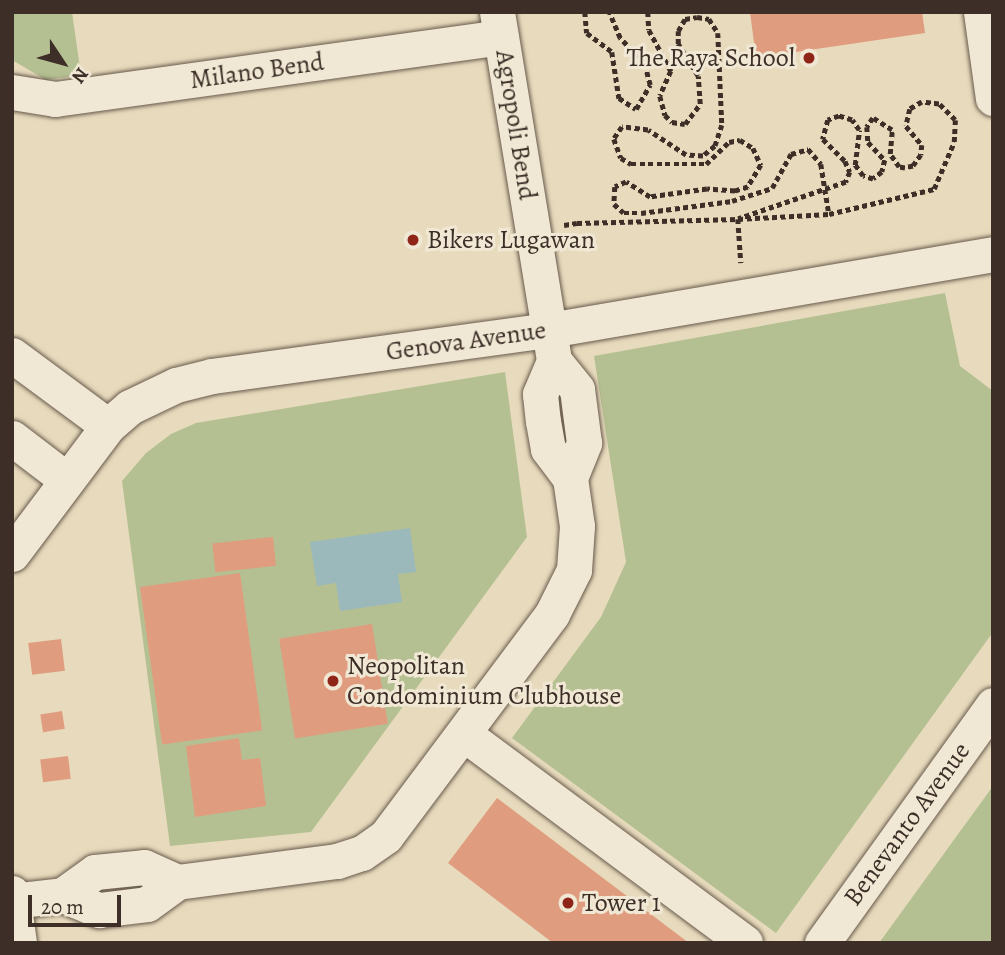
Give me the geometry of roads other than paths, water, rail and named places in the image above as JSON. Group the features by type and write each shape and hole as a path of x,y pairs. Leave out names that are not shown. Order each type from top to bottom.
{"street":[{"path":"981,12 993,98"},
{"name":"Milano Bend","path":"12,92 55,99 499,25"},
{"name":"Agropoli Bend","path":"499,25 552,346"},
{"name":"Genova Avenue","path":"12,554 108,426 153,393 212,376 552,346 744,297 993,254"},
{"path":"19,943 13,898 64,895 95,872 144,867 177,882 337,861 362,853 403,818 552,614 574,570 577,526 570,478 548,449 540,394 552,346"},
{"path":"12,355 108,426"},
{"path":"12,438 67,480"},
{"name":"Benevanto Avenue","path":"822,943 993,705"},
{"path":"464,734 745,943"}],"water":[{"path":"410,528 416,572 398,574 402,602 340,611 336,583 317,586 310,542"}],"place":[{"name":"The Raya School","path":"809,58"},
{"name":"Bikers Lugawan","path":"413,240"},
{"name":"Neopolitan Condominium Clubhouse","path":"333,681"},
{"name":"Tower 1","path":"568,903"}]}
